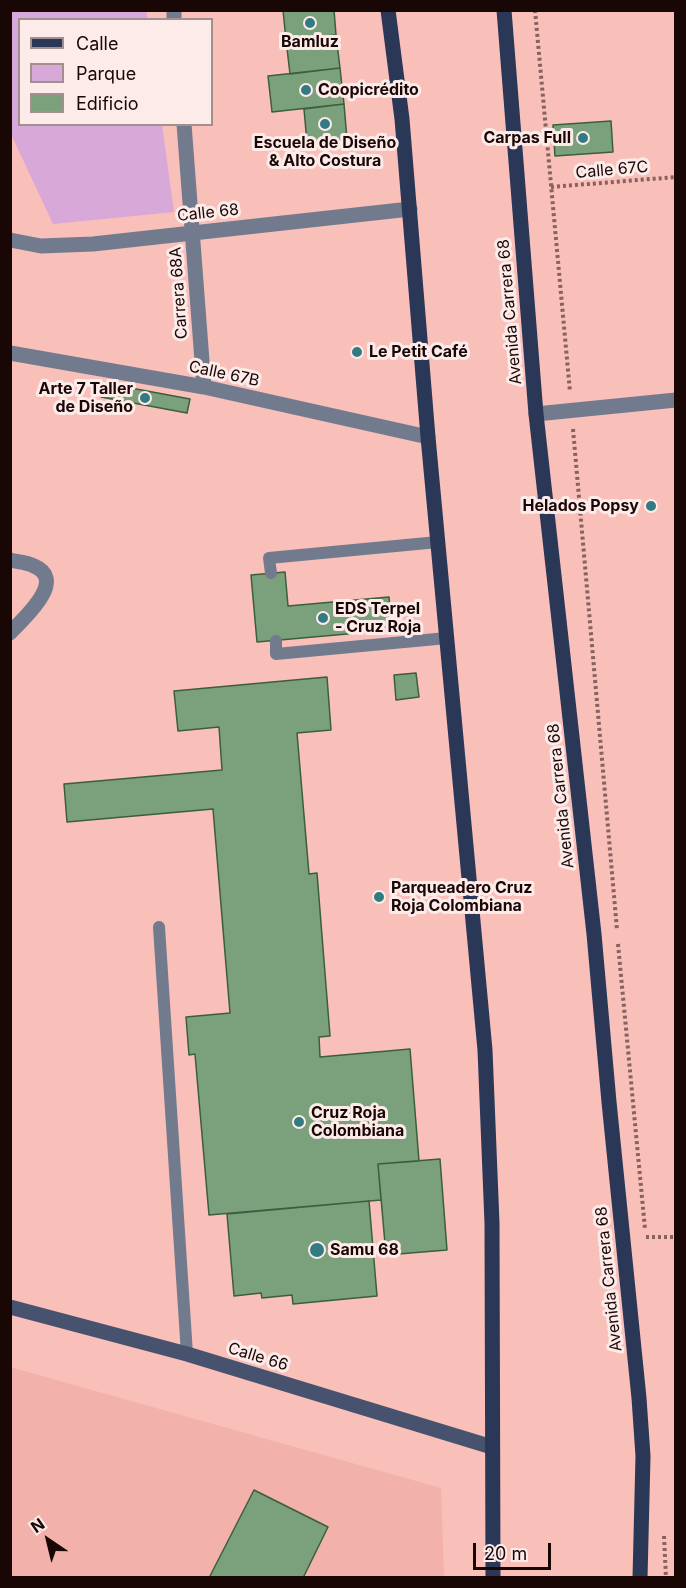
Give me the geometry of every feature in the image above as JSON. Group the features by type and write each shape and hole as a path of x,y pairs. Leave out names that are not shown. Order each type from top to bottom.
{"main road":[{"path":"388,10 410,209 428,436 486,1062 492,1224 493,1578"},
{"name":"Avenida Carrera 68","path":"504,10 536,414 596,944 609,1102 634,1342 643,1456 640,1578"}],"street":[{"name":"Carrera 68A","path":"184,126 204,387"},
{"name":"Calle 68","path":"10,240 41,246 83,244 410,209"},
{"name":"Calle 67B","path":"10,353 204,387 428,436"},
{"path":"536,414 675,400"},
{"path":"10,561 32,564 41,569 46,577 47,587 43,597 10,633"},
{"name":"Calle 66","path":"10,1307 187,1354 492,1448"}],"lane":[{"path":"270,573 270,558 438,542"},
{"path":"276,641 276,654 447,638"},
{"path":"159,927 187,1354"}],"path":[{"path":"535,10 617,932"},
{"name":"Calle 67C","path":"551,187 675,177"},
{"path":"618,943 646,1248"},
{"path":"646,1237 675,1237"},
{"path":"663,1530 666,1578"}],"shaded area":[{"path":"10,1367 441,1488 444,1577 11,1577"}],"green space":[{"path":"11,10 146,11 148,18 18,18 18,126 162,126 174,212 53,224 11,134"}],"building":[{"name":"Bamluz","path":"283,10 334,10 336,35 286,40"},
{"path":"336,35 340,68 290,74 286,40"},
{"name":"Coopicrédito","path":"340,68 344,104 272,112 268,76"},
{"name":"Escuela de Diseño & Alto Costura","path":"344,104 347,139 307,143 304,109"},
{"name":"Carpas Full","path":"611,121 613,152 555,156 553,125"},
{"name":"Arte 7 Taller de Diseño","path":"104,383 190,399 187,413 101,397"},
{"name":"EDS Terpel - Cruz Roja","path":"285,572 288,606 389,597 392,630 257,642 251,575"},
{"path":"416,673 419,697 396,700 394,675"},
{"path":"327,677 331,730 297,733 309,874 317,873 330,1036 319,1037 320,1057 410,1049 419,1161 378,1164 381,1200 209,1215 195,1054 189,1055 186,1017 230,1013 213,809 67,822 64,784 222,770 219,727 178,731 174,691"},
{"path":"440,1159 447,1250 386,1255 378,1164"},
{"path":"369,1201 377,1296 293,1304 292,1295 262,1298 261,1293 234,1296 227,1214"},
{"path":"254,1490 328,1527 303,1578 209,1578"}],"place":[{"name":"Bamluz","path":"310,23"},
{"name":"Coopicrédito","path":"306,90"},
{"name":"Escuela de Diseño & Alto Costura","path":"325,124"},
{"name":"Carpas Full","path":"583,138"},
{"name":"Le Petit Café","path":"357,352"},
{"name":"Arte 7 Taller de Diseño","path":"145,398"},
{"name":"Helados Popsy","path":"651,506"},
{"name":"EDS Terpel - Cruz Roja","path":"323,618"},
{"name":"Parqueadero Cruz Roja Colombiana","path":"379,897"},
{"name":"Cruz Roja Colombiana","path":"299,1122"},
{"name":"Samu 68","path":"317,1250"}]}
